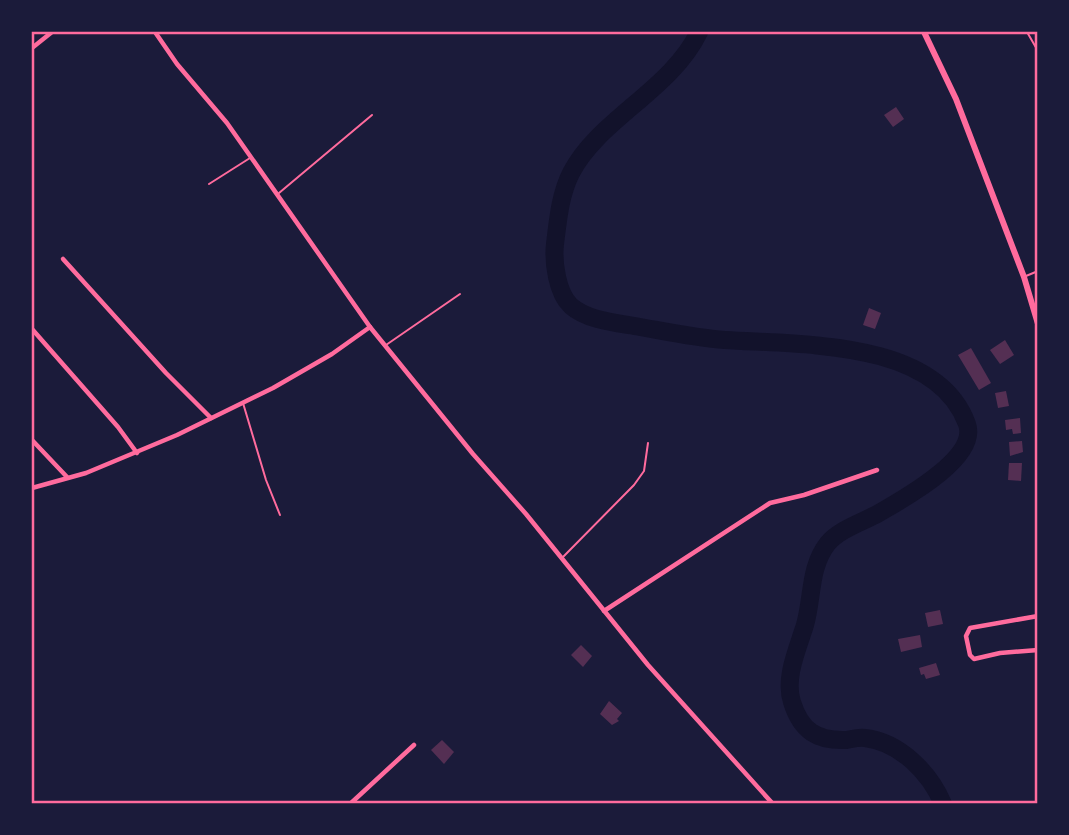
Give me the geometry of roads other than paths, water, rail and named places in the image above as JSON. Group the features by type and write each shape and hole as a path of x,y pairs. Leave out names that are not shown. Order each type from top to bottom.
{"main road":[{"path":"924,32 956,99 1024,277 1038,324"}],"street":[{"path":"32,47 52,32"},
{"path":"155,32 279,194 370,327 648,665 773,803"},
{"path":"64,259 166,373 211,418"},
{"path":"32,488 137,453 243,403 332,354 370,327"},
{"path":"32,329 109,416 137,453"},
{"path":"32,440 68,478"},
{"path":"604,611 770,503 804,495 877,470"},
{"path":"1038,616 970,628 965,636 970,655 974,659 1000,653 1038,650"},
{"path":"350,803 414,745"}],"lane":[{"path":"1027,32 1038,51"},
{"path":"279,194 372,115"},
{"path":"209,184 252,157"},
{"path":"1024,277 1038,271"},
{"path":"385,345 460,294"},
{"path":"243,403 266,480 280,515"},
{"path":"562,558 634,485 644,471 649,443"}],"waterway":[{"path":"699,32 671,71 599,136 571,173 562,199 555,244 555,268 559,285 571,306 595,318 703,338 826,346 862,352 896,361 927,376 951,396 967,424 968,437 962,450 921,488 845,530 833,538 822,552 814,572 808,614 793,663 790,683 792,702 805,727 827,739 865,738 902,752 930,781 943,804"}]}
